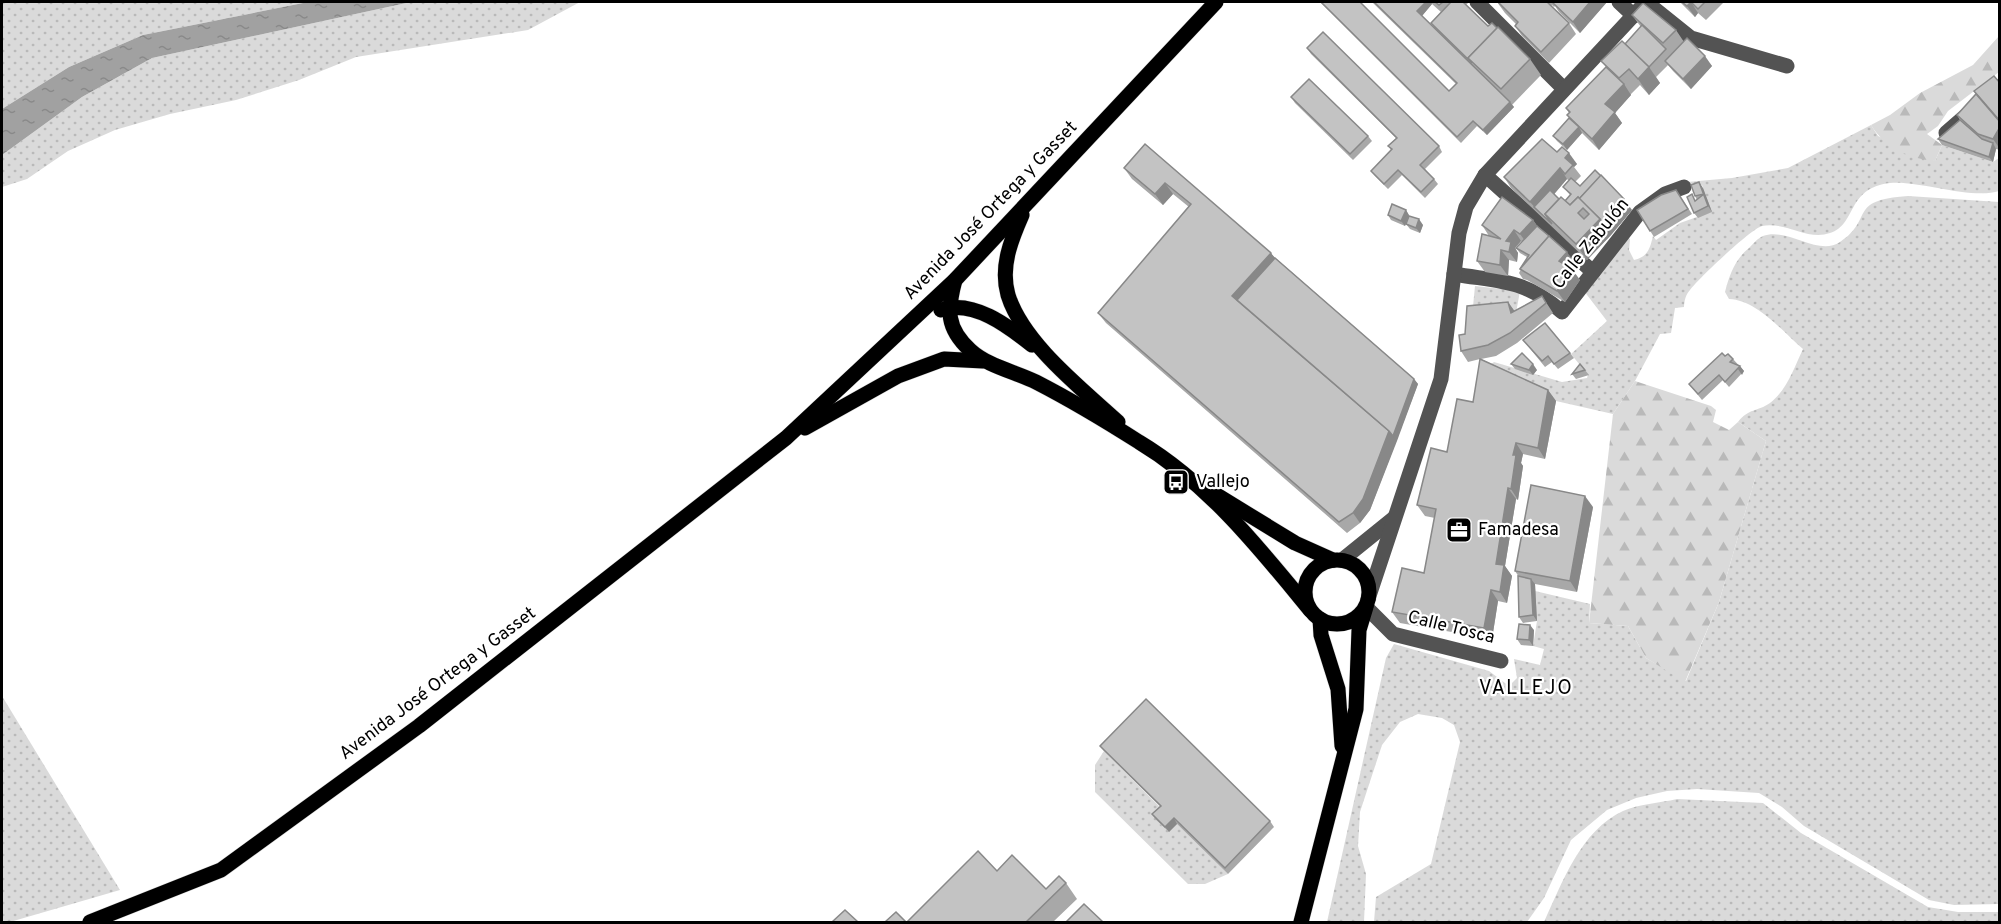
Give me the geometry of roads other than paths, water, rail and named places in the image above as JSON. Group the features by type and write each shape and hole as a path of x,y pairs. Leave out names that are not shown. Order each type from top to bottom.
{"main road":[{"name":"Avenida José Ortega y Gasset","path":"90,922 221,870 419,726 786,438 955,280 1216,2"},
{"path":"1026,204 1009,246 1005,270 1008,294 1023,324 1050,358"},
{"path":"955,280 948,308 956,335 972,352 1037,383 1140,442 1197,482 1295,543 1357,567 1363,573 1369,590 1359,630 1356,709 1301,922"},
{"path":"915,319 948,308 966,309 983,314 1011,328 1050,358 1140,442"},
{"name":"Avenida José Ortega y Gasset","path":"786,438 898,376 944,359 989,362"},
{"path":"1197,482 1262,551 1315,615 1328,623 1345,623 1360,614 1367,603"},
{"path":"1337,560 1315,568 1309,576 1305,595 1315,615 1338,689 1343,758"}],"street":[{"path":"1477,2 1564,88"},
{"path":"1619,2 1634,16"},
{"path":"1367,603 1441,379 1459,233 1466,207 1485,175 1646,2 1691,38 1787,66"},
{"path":"1946,133 2000,86"},
{"path":"1485,175 1593,272"},
{"name":"Calle Zabulón","path":"1454,274 1520,285 1537,291 1562,312 1640,212 1665,194 1684,187"},
{"path":"1337,560 1394,518"},
{"name":"Calle Tosca","path":"1367,603 1394,634 1501,661"}],"water":[{"path":"308,2 411,2 152,58 82,97 2,155 2,109 69,67 143,35"}],"place":[{"name":"Vallejo","path":"1176,482"},
{"name":"Famadesa","path":"1459,530"}],"district":[{"name":"VALLEJO","path":"1526,689"}]}
